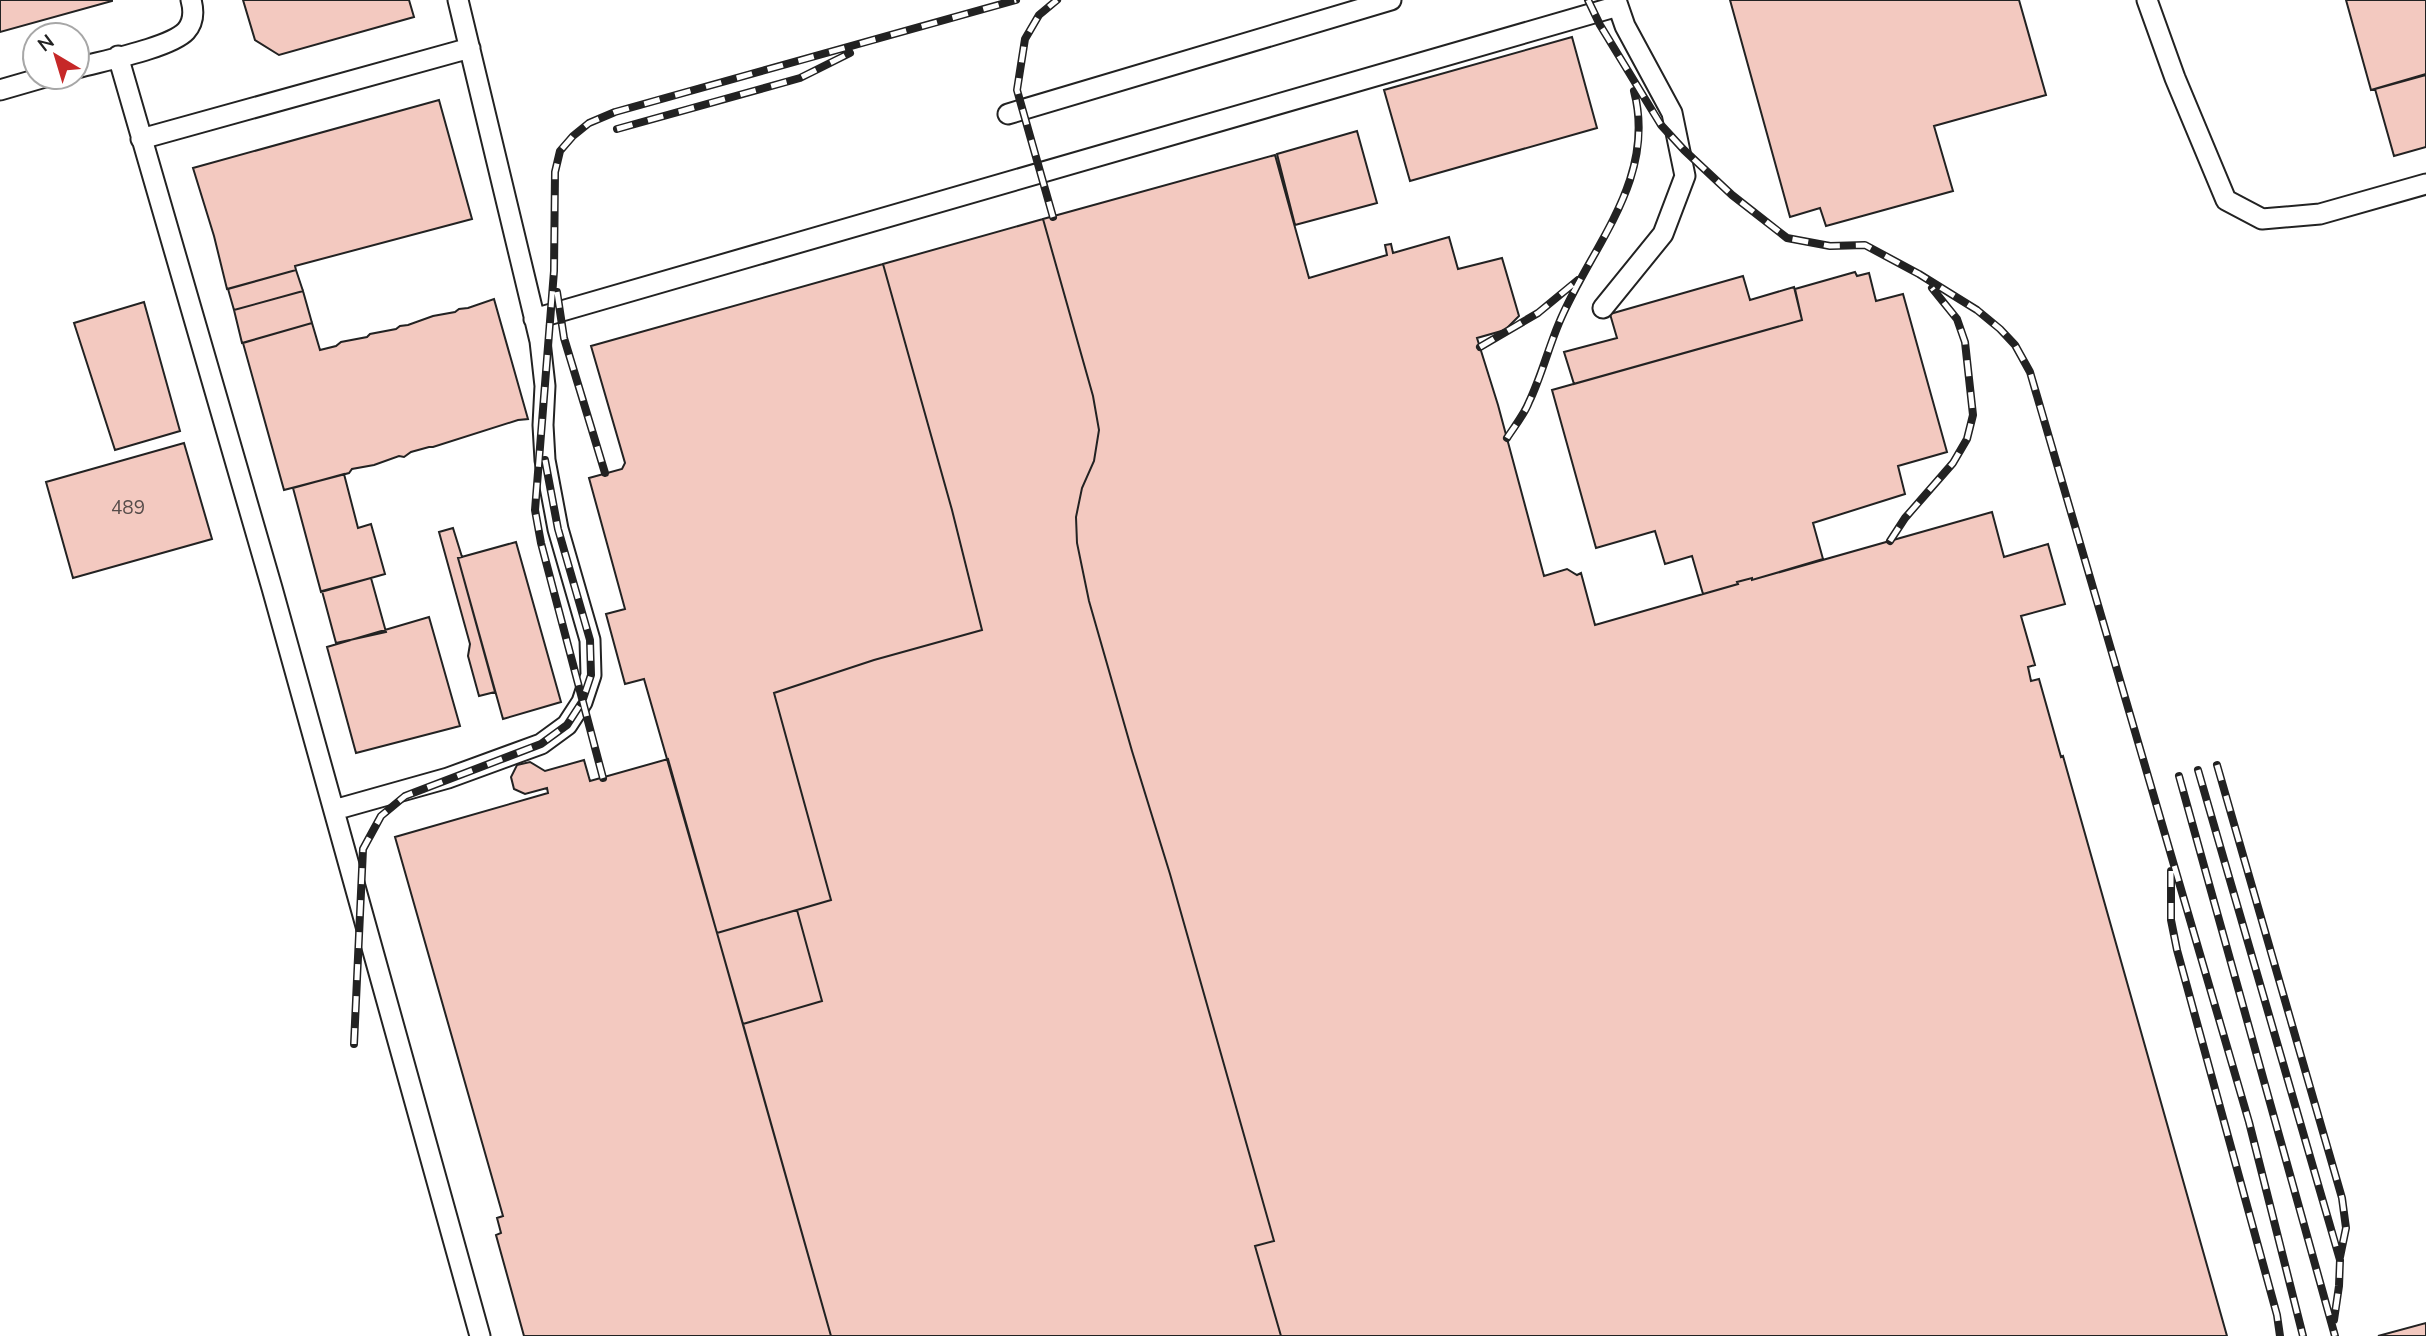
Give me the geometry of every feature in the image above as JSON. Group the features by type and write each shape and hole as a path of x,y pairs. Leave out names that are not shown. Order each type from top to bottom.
{"lane":[{"path":"91,64 170,41 185,31 192,20 191,0"},
{"path":"334,810 449,778 541,744 567,725 582,702 591,675 590,640 558,529 545,460 545,386 534,319 458,0"},
{"path":"1008,114 1391,0"},
{"path":"2147,0 2175,78 2226,200 2262,219 2320,214 2426,184"},
{"path":"534,319 1617,3 1625,26 1672,113 1685,176 1663,234 1603,308"},
{"path":"141,139 470,48"},
{"path":"118,57 272,588 480,1336"},
{"path":"0,90 21,84"}],"building":[{"path":"0,0 112,0 40,21 21,21 21,26 0,32"},
{"path":"243,0 409,0 414,17 279,55 255,40"},
{"path":"1730,0 2019,0 2046,95 1934,126 1953,191 1826,226 1820,208 1790,217"},
{"path":"2346,0 2426,0 2426,74 2371,90"},
{"path":"1572,37 1597,128 1410,181 1384,90"},
{"path":"2426,75 2426,147 2394,156 2375,89"},
{"path":"439,100 472,219 295,266 296,270 227,289 193,168"},
{"path":"1357,131 1377,203 1295,225 1277,154"},
{"path":"1275,155 1309,278 1387,255 1385,245 1391,244 1393,253 1449,237 1458,269 1502,258 1519,316 1505,330 1477,338 1544,576 1567,569 1577,575 1581,573 1595,625 1738,584 1737,582 1992,512 2004,557 2048,544 2065,604 2021,616 2035,665 2028,667 2031,681 2039,679 2061,757 2063,756 2227,1336 1281,1336 1255,1246 1274,1241 1089,601 1077,543 1076,517 1082,488 1094,461 1099,430 1093,396 1043,219"},
{"path":"1043,219 1093,396 1099,430 1094,461 1082,488 1076,517 1077,543 1089,601 1274,1241 1255,1246 1281,1336 831,1336 743,1024 822,1001 797,910 831,900 774,693 874,660 982,630 952,510 883,264"},
{"path":"883,264 952,510 982,630 874,660 774,693 831,900 717,933 644,679 625,684 606,614 625,609 589,478 622,469 625,463 591,346"},
{"path":"296,270 303,291 234,310 228,289"},
{"path":"1855,272 1857,276 1869,273 1876,301 1903,294 1947,452 1898,466 1905,494 1813,523 1823,559 1703,594 1692,556 1665,564 1655,531 1596,548 1552,390 1802,320 1795,289"},
{"path":"1743,276 1750,300 1794,287 1802,320 1574,384 1564,352 1617,338 1610,314"},
{"path":"303,291 312,323 242,343 234,310"},
{"path":"494,299 528,419 284,490 243,343 312,323 320,350"},
{"path":"144,302 180,431 115,450 74,323"},
{"path":"184,443 212,539 73,578 46,482"},
{"path":"344,474 358,528 371,524 385,574 321,592 293,488"},
{"path":"453,528 462,557 458,558 495,692 479,696 468,656 470,644 439,532"},
{"path":"516,542 561,702 503,719 458,558"},
{"path":"371,578 386,632 336,643 322,591"},
{"path":"429,617 460,726 356,753 327,647"},
{"path":"668,759 831,1336 524,1336 496,1235 501,1233 497,1218 503,1216 395,837 548,793 547,788 525,794 514,789 511,777 517,765 530,762 545,771 584,760 590,781"},
{"path":"797,910 822,1001 743,1024 717,933"},
{"path":"2426,1323 2426,1336 2378,1336"}],"railway":[{"path":"603,778 541,543 535,510 554,271 555,172 560,151 589,123 615,112 1016,0"},
{"path":"1053,217 1017,90 1025,39 1039,15 1057,0"},
{"path":"1588,0 1600,25 1661,125 1732,195 1787,238 1830,246 1865,245 1919,274 1977,310 2000,329 2015,345 2030,372 2249,1122 2303,1336"},
{"path":"617,129 800,78 850,53"},
{"path":"1507,438 1527,407 1559,323 1617,212 1629,183 1636,154 1639,123 1634,91"},
{"path":"1480,347 1538,313 1578,280"},
{"path":"1890,541 1905,518 1953,463 1967,439 1973,415 1965,342 1957,319 1932,288"},
{"path":"557,292 564,338 605,473"},
{"path":"354,1044 363,849 381,816 405,796 541,744 567,725 582,702 591,675 590,640 558,529 545,460"},
{"path":"2217,765 2342,1198 2346,1228 2340,1257"},
{"path":"2198,770 2340,1260 2334,1320"},
{"path":"2179,776 2335,1336"},
{"path":"2171,871 2171,920 2177,950 2277,1315 2280,1336"}]}
